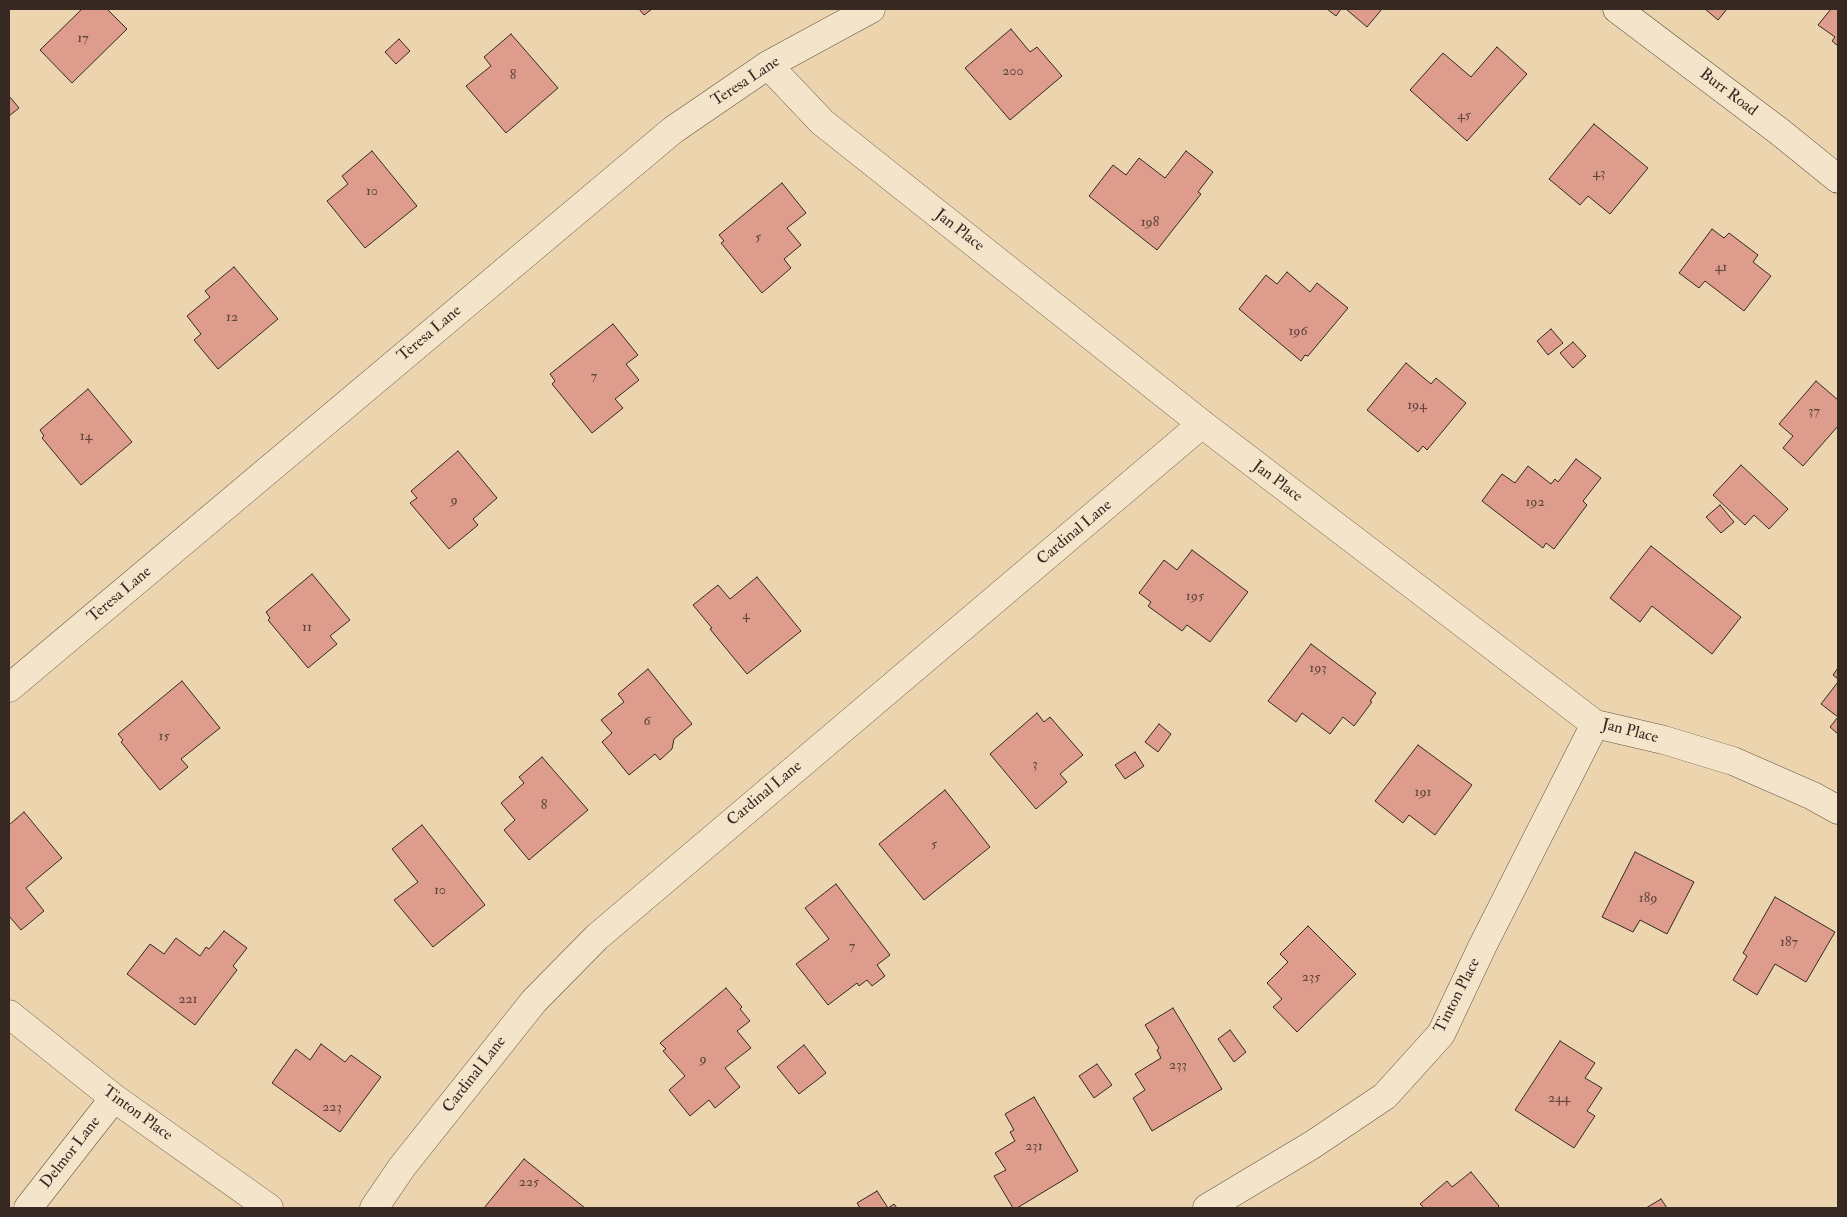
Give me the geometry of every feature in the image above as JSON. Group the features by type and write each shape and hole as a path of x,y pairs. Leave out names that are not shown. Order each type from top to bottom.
{"street":[{"name":"Teresa Lane","path":"9,688 673,130 768,65 871,9"},
{"name":"Burr Road","path":"1617,9 1780,132 1838,179"},
{"name":"Jan Place","path":"768,65 822,122 1202,424 1595,724 1664,740 1733,761 1813,796 1838,810"},
{"name":"Cardinal Lane","path":"374,1208 402,1166 534,1001 597,936 1202,424"},
{"name":"Tinton Place","path":"1207,1208 1312,1145 1385,1096 1441,1034 1482,947 1595,724"},
{"name":"Tinton Place","path":"9,1014 114,1098 269,1208"},
{"name":"Delmor Lane","path":"28,1208 114,1098"}],"building":[{"path":"82,9 107,9 127,29 72,83 40,50"},
{"path":"639,9 652,9 644,15"},
{"path":"1327,9 1341,9 1336,16"},
{"path":"1346,9 1382,9 1367,27"},
{"path":"1705,9 1727,9 1718,20"},
{"path":"1831,9 1838,9 1838,46 1832,41 1835,37 1818,25"},
{"path":"1011,29 1030,52 1037,47 1062,76 1010,120 965,68"},
{"path":"511,34 558,88 506,133 466,86 491,66 484,57"},
{"path":"399,39 410,51 396,64 385,52"},
{"path":"1497,47 1527,74 1467,141 1410,90 1443,53 1471,77"},
{"path":"9,96 19,108 9,116"},
{"path":"1594,124 1648,168 1610,214 1588,196 1580,205 1549,179"},
{"path":"372,151 417,206 365,248 327,201 348,184 342,176"},
{"path":"1186,151 1213,172 1198,192 1201,194 1157,250 1089,196 1113,165 1126,175 1139,158 1165,178"},
{"path":"782,183 806,213 787,228 801,245 784,259 791,268 762,293 721,243 724,241 719,235"},
{"path":"1712,229 1724,238 1729,233 1758,255 1753,262 1771,276 1744,311 1705,281 1699,288 1679,273"},
{"path":"234,267 278,319 218,369 194,340 201,334 187,316 210,297 205,291"},
{"path":"1287,272 1310,292 1317,283 1348,308 1308,356 1305,355 1301,361 1239,309 1266,275 1277,284"},
{"path":"613,324 638,355 626,364 639,380 615,399 623,408 592,433 552,384 555,381 550,374"},
{"path":"1551,329 1563,343 1548,355 1537,341"},
{"path":"1573,342 1586,356 1573,368 1560,353"},
{"path":"1406,363 1431,384 1436,378 1466,403 1427,450 1423,446 1418,452 1367,410"},
{"path":"1816,381 1838,400 1838,426 1803,466 1783,448 1793,436 1779,424"},
{"path":"88,389 132,442 81,485 42,438 44,436 40,430"},
{"path":"458,451 497,498 473,519 478,525 449,549 410,503 417,498 411,491"},
{"path":"1576,459 1601,478 1583,501 1587,505 1554,549 1546,543 1543,548 1482,501 1502,474 1515,483 1528,466 1551,484 1555,479 1558,482"},
{"path":"1741,465 1788,509 1769,529 1754,515 1745,525 1713,495"},
{"path":"1720,505 1734,522 1721,533 1706,517"},
{"path":"1651,546 1741,617 1712,654 1652,606 1640,622 1610,598"},
{"path":"1192,550 1248,592 1210,642 1187,625 1182,631 1148,606 1151,602 1139,593 1164,560 1177,570"},
{"path":"312,574 350,620 330,636 337,644 308,668 268,620 270,618 266,612"},
{"path":"757,577 801,631 747,674 693,605 718,585 730,599"},
{"path":"1311,644 1376,693 1370,701 1372,702 1354,726 1343,717 1330,734 1302,713 1296,722 1268,701"},
{"path":"1838,668 1838,679 1833,675"},
{"path":"648,669 692,724 674,739 672,749 660,760 655,754 629,775 602,742 612,733 601,720 624,702 618,694"},
{"path":"182,681 220,728 181,759 188,767 160,790 121,742 123,740 118,734"},
{"path":"1838,682 1838,717 1821,704"},
{"path":"1037,713 1044,722 1050,717 1083,755 1060,774 1067,782 1036,809 990,754"},
{"path":"1838,717 1838,734 1830,727"},
{"path":"1159,724 1171,734 1158,752 1145,742"},
{"path":"1418,745 1472,785 1435,835 1409,815 1403,823 1375,801"},
{"path":"1135,752 1144,766 1125,779 1115,765"},
{"path":"542,757 588,810 529,860 504,830 515,820 501,803 524,783 519,777"},
{"path":"945,790 990,847 924,900 879,844"},
{"path":"24,812 62,858 26,888 44,911 21,930 9,916 9,825"},
{"path":"422,825 485,905 433,947 394,900 418,882 392,849"},
{"path":"1635,852 1694,882 1667,934 1640,920 1633,932 1602,917"},
{"path":"836,884 890,955 877,965 885,976 872,986 867,980 859,986 857,983 828,1005 796,964 829,939 805,908"},
{"path":"1775,897 1835,932 1806,982 1775,964 1757,995 1733,980 1747,956 1743,953"},
{"path":"1308,926 1356,974 1297,1032 1273,1007 1282,999 1267,983 1288,962 1280,954"},
{"path":"224,931 247,948 233,966 237,970 195,1025 127,974 150,944 164,954 176,938 200,956 206,947 209,949"},
{"path":"726,988 742,1007 740,1009 750,1021 737,1031 751,1048 725,1068 740,1087 715,1108 709,1100 690,1116 669,1090 685,1076 663,1051 666,1049 660,1043"},
{"path":"1173,1008 1222,1089 1152,1131 1133,1098 1145,1090 1135,1074 1161,1058 1157,1050 1159,1048 1145,1025"},
{"path":"1230,1030 1246,1052 1234,1062 1218,1039"},
{"path":"1560,1041 1595,1063 1585,1078 1602,1088 1587,1111 1595,1116 1574,1148 1515,1110"},
{"path":"321,1044 345,1062 351,1055 381,1077 340,1132 272,1083 296,1049 310,1060"},
{"path":"804,1045 826,1073 799,1094 777,1067"},
{"path":"1097,1064 1112,1085 1094,1098 1079,1076"},
{"path":"1034,1097 1078,1171 1017,1208 1013,1208 994,1176 1006,1170 995,1153 1015,1141 1010,1132 1014,1130 1005,1114"},
{"path":"524,1159 585,1208 484,1208"},
{"path":"1471,1172 1499,1206 1497,1208 1424,1208 1420,1204 1447,1181 1452,1187"},
{"path":"877,1191 888,1208 860,1208 857,1203"},
{"path":"1661,1199 1667,1208 1646,1208"},
{"path":"894,1204 897,1208 888,1208"}]}
